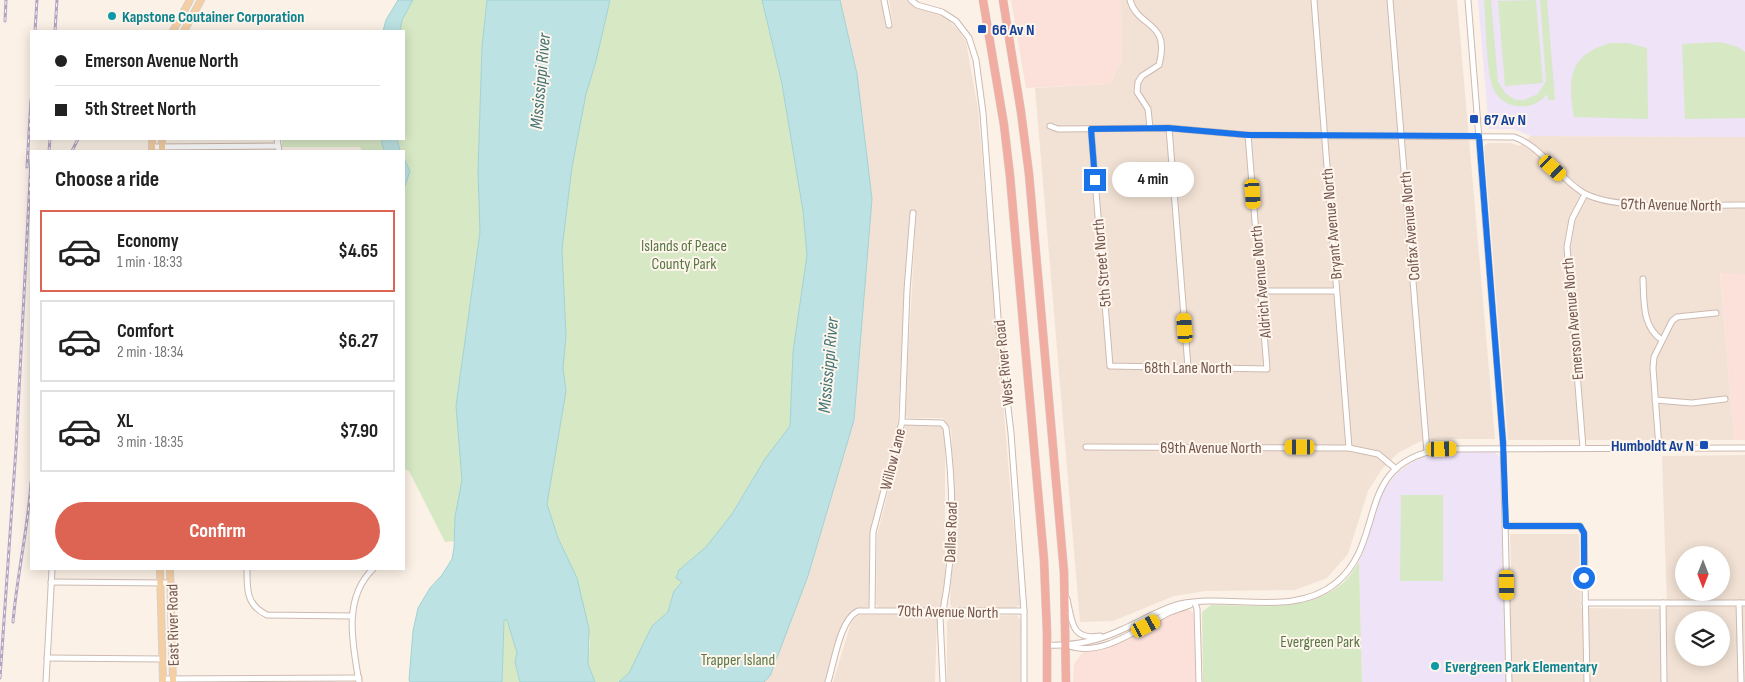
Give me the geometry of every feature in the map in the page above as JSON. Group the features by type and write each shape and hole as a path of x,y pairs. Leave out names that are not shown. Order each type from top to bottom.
{"highway":[{"path":"983,0 1004,125 1010,176 1044,560 1047,682"},
{"path":"1003,0 1026,145 1065,588 1066,682"},
{"path":"1006,16 1008,0"}],"main road":[{"path":"173,30 190,0"},
{"path":"185,30 202,0"},
{"name":"East River Road","path":"160,570 163,680"},
{"name":"East River Road","path":"170,570 173,680"}],"street":[{"path":"884,0 889,25"},
{"path":"911,0 917,5 928,7 929,0"},
{"path":"1130,0 1140,18 1154,27 1160,41 1159,65 1142,76 1138,82 1137,92 1148,109 1150,128"},
{"name":"Bryant Avenue North","path":"1314,0 1349,448"},
{"name":"Colfax Avenue North","path":"1390,0 1427,452"},
{"path":"1468,0 1504,448 1509,682"},
{"name":"West River Road","path":"928,7 942,12 956,21 972,44 982,112 1024,611 1024,682"},
{"name":"67th Avenue North","path":"1050,126 1058,129 1168,128 1248,135 1507,137 1521,140 1585,194 1601,200 1628,204 1745,204"},
{"path":"1168,128 1188,367"},
{"name":"5th Street North","path":"1091,129 1110,366"},
{"name":"Aldrich Avenue North","path":"1248,135 1267,369"},
{"path":"152,149 278,148"},
{"name":"Emerson Avenue North","path":"1583,448 1567,246 1572,219 1585,194"},
{"name":"Willow Lane","path":"872,610 874,532 902,422 907,290 913,213"},
{"path":"1643,278 1644,302 1649,328 1652,334 1662,340"},
{"path":"1260,291 1336,291"},
{"path":"1658,448 1652,368 1662,340 1676,317 1716,313"},
{"name":"68th Lane North","path":"1110,366 1267,369"},
{"path":"1655,400 1692,403 1725,399"},
{"name":"Dallas Road","path":"902,422 942,424 946,428 951,488 949,570 943,611 940,617 943,682"},
{"name":"69th Avenue North","path":"1086,447 1349,448 1378,454 1396,469"},
{"path":"1047,645 1067,645 1100,639 1180,604 1287,601 1305,599 1327,589 1344,575 1357,558 1375,500 1387,479 1408,460 1427,452 1442,449 1504,448 1745,448"},
{"path":"1506,526 1580,526 1584,533 1587,682"},
{"path":"46,682 52,570"},
{"path":"247,570 250,600 257,610 267,615 351,616"},
{"path":"163,680 359,680 350,624 363,581 372,570"},
{"path":"51,582 171,582"},
{"path":"1065,588 1072,626 1076,630 1090,636 1120,631"},
{"path":"1067,645 1077,650 1120,639 1168,613 1195,603"},
{"path":"1195,603 1197,609 1199,682"},
{"path":"1585,603 1742,603 1741,682"},
{"path":"1662,603 1664,682"},
{"path":"828,682 848,618 858,611 872,610"},
{"name":"70th Avenue North","path":"872,610 1024,611"},
{"path":"48,658 162,659"}],"shaded area":[{"path":"840,0 881,0 886,26 893,25 889,0 906,0 915,8 938,14 948,20 966,42 978,109 1020,605 1014,608 953,608 950,604 954,484 951,429 943,418 908,418 905,415 916,213 910,213 897,432 870,539 869,606 853,611 846,618 827,682 764,682 770,675 808,576 872,199 857,74"},
{"path":"1011,0 1121,0 1122,60 1110,84 1026,88"},
{"path":"1121,0 1457,0 1495,439 1440,439 1419,442 1398,453 1382,469 1368,491 1348,554 1327,578 1295,590 1206,591 1174,596 1113,621 1080,622 1035,88 1110,84 1122,60"},
{"path":"1478,0 1745,0 1745,137 1531,136 1514,129 1489,129"},
{"path":"1531,136 1745,137 1745,274 1720,274 1734,440 1508,440 1484,146 1488,143 1511,143 1519,146"},
{"path":"1720,273 1745,274 1745,440 1734,440"},
{"path":"905,426 943,426 945,429 945,576 941,606 878,608 876,603 877,535"},
{"path":"1445,452 1495,452 1500,458 1505,682 1362,682 1359,562 1368,540 1374,513 1383,492 1396,474 1414,461 1431,454"},
{"path":"1745,455 1745,682 1505,682 1503,595 1512,595 1510,534 1579,534 1581,608 1667,609 1662,456"},
{"path":"1188,609 1194,613 1196,682 1073,682 1074,664 1082,653 1112,646 1179,611"},
{"path":"934,614 937,618 935,682 833,682 851,623 855,618 860,615"},
{"path":"1017,615 1021,621 1020,682 947,682 947,622 949,617"}],"green space":[{"path":"413,0 487,0 482,46 478,172 480,232 456,406 462,480 455,541 445,542 409,471 405,469 405,183 410,171 405,161 405,150 399,150 397,140 405,140 405,30 400,30 402,20"},
{"name":"Islands of Peace County Park","path":"610,0 762,0 782,84 803,211 807,255 793,352 790,426 765,459 732,514 706,547 679,570 682,582 674,591 668,612 652,626 629,673 619,682 595,682 588,664 590,641 577,578 558,538 547,504 566,391 563,368 566,336 562,249 572,167 586,94 596,61"},
{"path":"1484,0 1491,0 1498,82 1506,94 1516,100 1524,100 1538,94 1546,81 1540,0 1547,0 1555,100 1548,100 1547,94 1534,104 1521,106 1510,104 1497,95 1493,88 1489,70"},
{"path":"1536,0 1543,83 1505,86 1498,1"},
{"path":"1720,42 1738,47 1745,52 1745,118 1685,119 1682,44"},
{"path":"1610,43 1628,43 1647,48 1648,119 1574,117 1571,91 1574,70 1586,54"},
{"path":"282,140 381,140 384,150 362,150 360,147 282,147"},
{"path":"1401,495 1443,495 1443,581 1400,581"},
{"name":"Evergreen Park","path":"1359,562 1362,682 1203,682 1202,612 1211,605 1280,606 1314,600 1329,593 1343,583"},
{"path":"504,620 507,620 517,653 515,662 520,682 502,682"}],"water":[{"path":"398,0 413,0 402,20 400,30 383,30 386,20"},
{"name":"Mississippi River","path":"487,0 610,0 596,61 586,94 572,167 562,249 566,336 563,368 566,391 547,504 558,538 577,578 589,629 588,664 595,682 520,682 515,662 517,653 507,620 504,620 502,682 410,682 409,680 413,631 418,608 430,588 442,575 452,559 455,517 462,480 456,406 480,232 478,172 482,46"},
{"name":"Mississippi River","path":"762,0 840,0 857,74 872,199 854,420 808,576 770,676 764,682 619,682 629,673 652,626 668,612 674,591 682,582 676,578 679,570 706,547 732,514 765,459 790,426 793,352 807,255 803,211 782,84"},
{"path":"381,140 397,140 400,150 384,150"},
{"path":"405,161 410,171 405,186"}],"railway":[{"path":"5,21 6,0"},
{"path":"35,30 37,0"},
{"path":"55,30 57,0"},
{"path":"27,167 30,117"},
{"path":"49,150 50,140"},
{"path":"72,150 78,140"},
{"path":"0,678 16,448 30,179"},
{"path":"13,622 30,491"}],"place":[{"name":"Kapstone Coutainer Corporation","path":"112,16"},
{"name":"66 Av N","path":"982,29"},
{"name":"67 Av N","path":"1474,119"},
{"name":"Humboldt Av N","path":"1704,445"},
{"name":"Evergreen Park Elementary","path":"1435,666"}],"route":[{"path":"1095,180 1091,129 1168,128 1248,135 1479,136 1503,442 1506,526 1580,526 1584,533 1584,578"}],"park label":[{"name":"Trapper Island","path":"738,659"}]}
